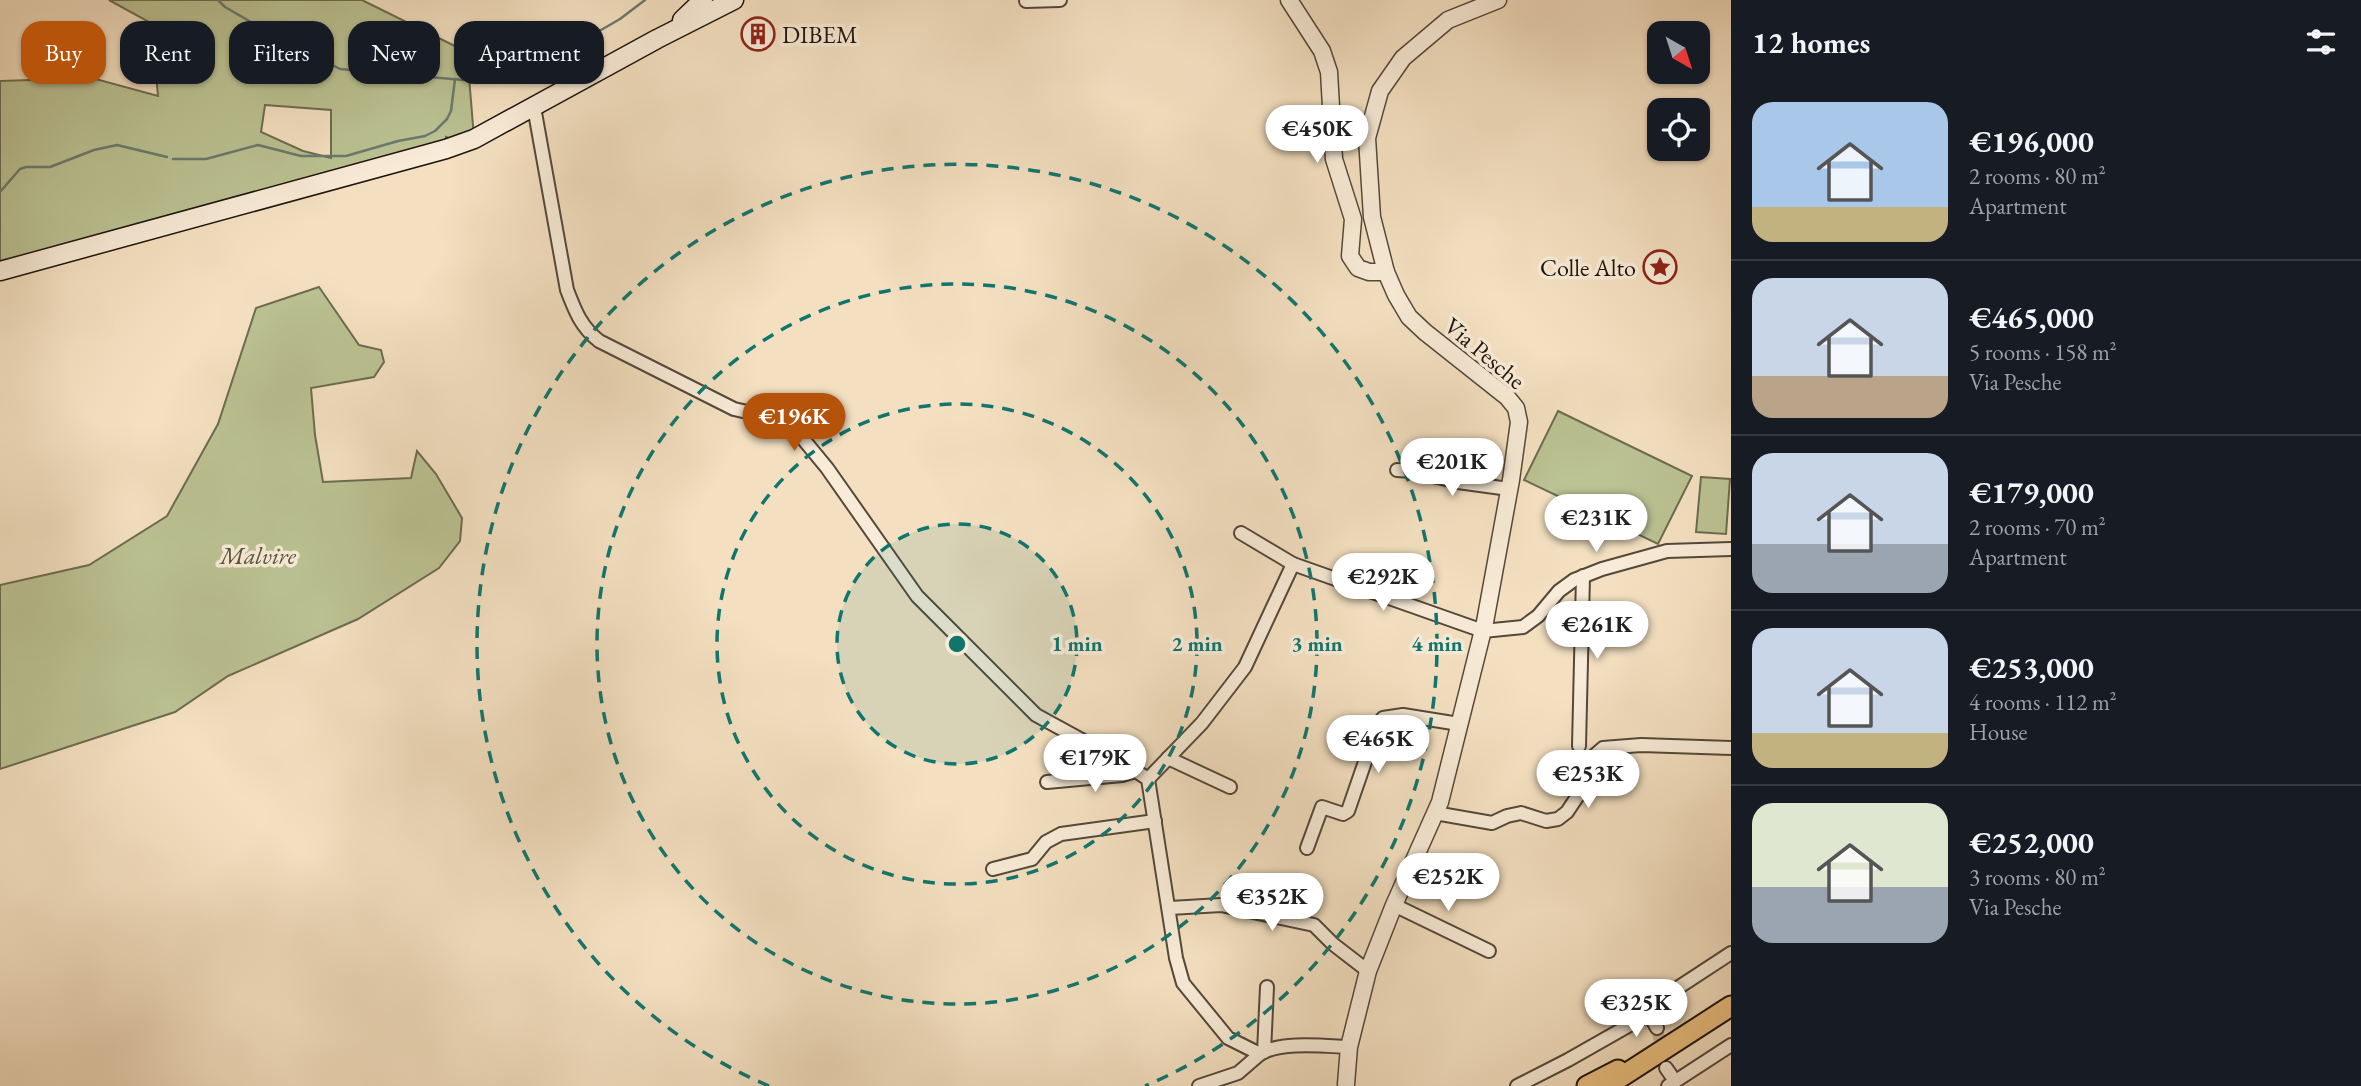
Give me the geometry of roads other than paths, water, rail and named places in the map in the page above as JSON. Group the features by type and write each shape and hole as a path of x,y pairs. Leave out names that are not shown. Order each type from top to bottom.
{"highway":[{"path":"1607,1086 1661,1062 1731,1006"},
{"path":"1587,1086 1606,1075 1661,1062"}],"main road":[{"path":"657,39 690,7 703,0"},
{"path":"0,271 431,154 474,139 729,2"}],"street":[{"path":"1026,1 1060,0"},
{"path":"1290,0 1322,51 1329,72 1331,133 1335,159 1353,219 1350,256 1358,268 1369,272 1386,272"},
{"name":"Via Pesche","path":"1345,1085 1349,1047 1368,971 1440,802 1483,631 1519,422 1516,408 1507,397 1442,347 1409,317 1386,272 1372,217 1367,138 1380,91 1403,58 1448,20 1498,0"},
{"path":"534,107 564,277 575,312 586,330 599,341 734,409 778,419 789,425 799,433 827,468 917,596 1036,715 1148,779 1176,958 1183,983 1228,1038 1262,1053"},
{"path":"1397,470 1509,489"},
{"path":"1241,533 1293,564 1483,631 1523,627 1538,616 1559,591 1583,576 1667,551 1731,549"},
{"path":"1148,779 1202,723 1245,667 1293,564"},
{"path":"1579,746 1583,576"},
{"path":"1307,848 1322,807 1343,814 1348,811 1382,718 1403,715 1459,724"},
{"path":"1435,813 1492,823 1521,813 1546,821 1558,819 1579,794 1595,755 1603,748 1637,745 1731,748"},
{"path":"1168,758 1230,787"},
{"path":"1047,782 1122,775 1135,771"},
{"path":"993,869 1032,859 1046,842 1061,834 1155,821"},
{"path":"1170,908 1221,905 1314,925 1333,944 1368,971"},
{"path":"1394,905 1489,951"},
{"path":"1517,1086 1649,1014 1676,989 1731,953"},
{"path":"1262,1053 1266,987"},
{"path":"1649,1014 1657,1028"},
{"path":"1199,1086 1217,1084 1238,1073 1262,1053 1312,1045 1349,1047"},
{"path":"1661,1062 1672,1084 1731,1045"}],"waterway":[{"path":"218,0 256,25 340,69 463,80 522,71 551,59 620,19 645,0"},
{"path":"173,159 206,159 258,145 301,156 346,156 425,136 435,131 447,119 451,111 454,84"},
{"path":"0,192 20,169 50,167 94,150 117,145 167,157"}],"tunnel":[{"path":"1657,1028 1666,1068"}],"place":[{"name":"DIBEM","path":"758,34"},
{"name":"Colle Alto","path":"1660,267"}],"park label":[{"name":"Malvire","path":"258,555"}]}
